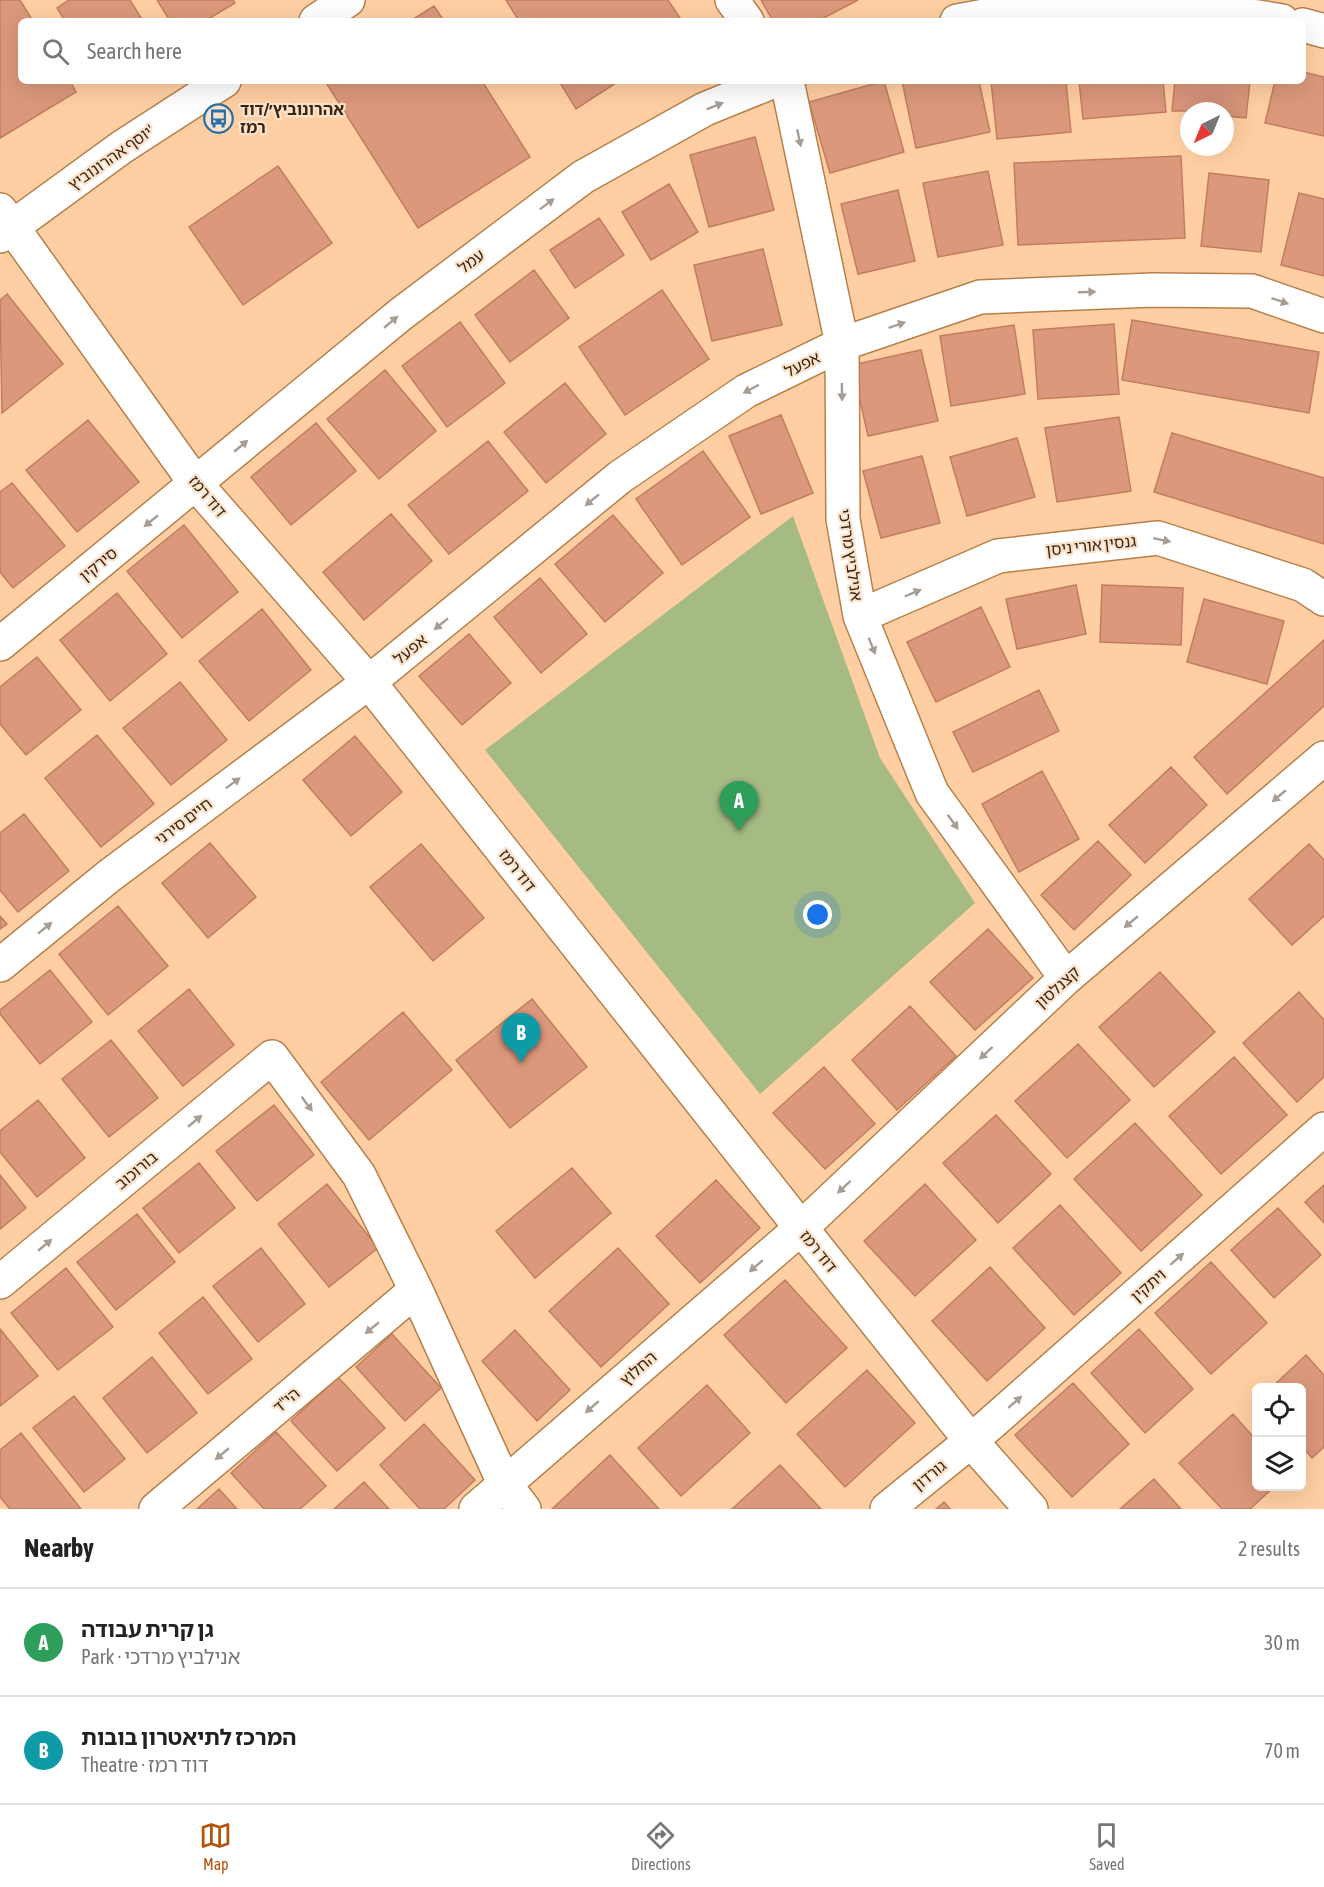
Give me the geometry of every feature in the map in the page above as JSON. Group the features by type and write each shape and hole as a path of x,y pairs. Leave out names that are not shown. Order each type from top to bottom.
{"street":[{"path":"321,18 348,0"},
{"path":"732,0 745,18"},
{"path":"974,18 1024,9 1167,2 1264,18"},
{"path":"1306,26 1324,31"},
{"name":"יוסף אהרונוביץ'","path":"4,225 219,84"},
{"name":"עמל","path":"196,484 401,314 583,177 705,110 767,84"},
{"name":"אנילביץ מרדכי","path":"788,84 842,344 843,519 860,616 932,793 1066,978"},
{"name":"דוד רמז","path":"4,225 196,484 369,682 801,1228 971,1440 1031,1509"},
{"name":"אפעל","path":"369,682 620,477 746,391 842,344 980,297 1153,290 1252,291 1324,316"},
{"name":"סירקין","path":"0,644 196,484"},
{"name":"גנסין אורי ניסן","path":"860,616 998,556 1158,538 1303,585 1324,599"},
{"name":"חיים סירני","path":"0,965 109,876 369,682"},
{"name":"קצנלסון","path":"801,1228 1066,978 1324,758"},
{"name":"בורוכוב","path":"0,1282 272,1057 359,1175 416,1290"},
{"name":"ויתקין","path":"971,1440 1324,1129"},
{"name":"החלוץ","path":"476,1509 801,1228"},
{"path":"416,1290 504,1483 524,1509"},
{"name":"הי\"ד","path":"156,1509 416,1290"},
{"name":"גורדון","path":"887,1509 971,1440"}],"green space":[{"path":"793,516 880,758 975,903 760,1094 485,750"}],"building":[{"path":"0,0 20,0 31,18 18,18 18,84 72,84 76,92 0,138"},
{"path":"69,0 130,0 141,18 63,18 57,8"},
{"path":"157,0 233,0 235,3 210,18 168,18"},
{"path":"506,0 668,0 680,18 517,18"},
{"path":"761,0 858,0 824,18 771,18"},
{"path":"434,6 442,18 415,18"},
{"path":"1306,73 1324,77 1324,136 1265,123 1274,84 1306,84"},
{"path":"327,84 484,84 530,157 418,228"},
{"path":"561,84 614,84 576,109"},
{"path":"873,84 885,84 904,152 830,173 809,102"},
{"path":"903,84 980,84 990,132 916,148"},
{"path":"991,84 1066,84 1071,132 997,139"},
{"path":"1079,84 1163,84 1166,112 1083,119"},
{"path":"1175,84 1250,84 1246,118 1234,117 1234,102 1180,102 1180,111 1172,111"},
{"path":"755,137 774,210 709,227 690,155"},
{"path":"1181,156 1185,238 1018,245 1014,163"},
{"path":"278,166 332,243 243,305 189,227"},
{"path":"988,171 1003,245 938,257 923,183"},
{"path":"1209,173 1269,180 1261,252 1201,246"},
{"path":"669,184 698,232 651,260 622,212"},
{"path":"898,190 915,261 858,274 841,204"},
{"path":"1299,193 1324,199 1324,276 1281,265"},
{"path":"599,218 624,255 575,288 550,250"},
{"path":"763,249 782,325 712,341 694,265"},
{"path":"534,270 569,318 510,362 475,315"},
{"path":"662,290 709,359 625,415 579,347"},
{"path":"7,294 63,364 2,413 0,300"},
{"path":"1132,320 1319,352 1309,413 1122,380"},
{"path":"460,322 505,383 447,427 402,366"},
{"path":"1114,324 1119,394 1038,399 1033,330"},
{"path":"1014,325 1025,394 951,406 940,336"},
{"path":"921,350 938,421 868,436 852,365"},
{"path":"385,370 436,431 379,479 327,419"},
{"path":"565,383 606,434 546,483 504,432"},
{"path":"781,415 813,493 761,514 729,436"},
{"path":"1119,417 1131,491 1057,502 1045,428"},
{"path":"88,420 139,482 77,532 26,470"},
{"path":"316,423 356,471 291,525 251,477"},
{"path":"1172,433 1324,478 1324,544 1154,492"},
{"path":"1017,438 1035,497 967,516 950,457"},
{"path":"488,441 528,491 449,554 408,505"},
{"path":"703,451 750,517 682,565 636,499"},
{"path":"922,456 940,523 881,538 863,471"},
{"path":"12,483 65,546 13,588 0,572 0,492"},
{"path":"391,514 432,561 364,620 323,572"},
{"path":"613,515 663,573 605,622 555,564"},
{"path":"184,525 238,592 182,638 127,571"},
{"path":"540,578 587,634 541,673 494,617"},
{"path":"1076,585 1086,634 1017,649 1006,599"},
{"path":"1102,585 1183,588 1181,645 1100,642"},
{"path":"117,593 167,654 110,701 60,640"},
{"path":"1204,599 1284,621 1267,684 1187,662"},
{"path":"981,607 1010,667 936,702 907,642"},
{"path":"262,609 311,670 249,721 199,661"},
{"path":"469,634 511,683 462,725 419,676"},
{"path":"1324,640 1324,706 1227,794 1194,757"},
{"path":"37,657 81,710 26,755 0,724 0,687"},
{"path":"180,682 227,740 171,785 123,728"},
{"path":"1039,690 1059,731 973,772 953,732"},
{"path":"97,735 154,804 101,847 45,778"},
{"path":"355,736 402,792 351,836 303,780"},
{"path":"1171,767 1207,805 1145,863 1109,825"},
{"path":"1042,771 1079,839 1019,872 982,804"},
{"path":"24,814 69,871 18,912 0,890 0,833"},
{"path":"1098,841 1131,875 1074,930 1041,895"},
{"path":"210,843 256,897 208,938 162,883"},
{"path":"421,844 484,918 433,961 370,887"},
{"path":"1309,844 1324,860 1324,916 1292,945 1249,899"},
{"path":"118,906 168,966 108,1015 59,954"},
{"path":"0,916 7,924 0,929"},
{"path":"988,929 1033,978 975,1030 930,982"},
{"path":"50,970 92,1022 40,1064 0,1014 0,1010"},
{"path":"1160,972 1215,1032 1154,1087 1099,1027"},
{"path":"189,989 234,1045 183,1086 138,1031"},
{"path":"1299,992 1324,1020 1324,1077 1297,1102 1243,1043"},
{"path":"532,999 587,1067 510,1128 456,1060"},
{"path":"910,1006 956,1056 897,1110 852,1060"},
{"path":"403,1012 452,1070 369,1140 321,1082"},
{"path":"111,1040 158,1098 109,1137 62,1079"},
{"path":"1078,1044 1130,1100 1067,1158 1015,1101"},
{"path":"1234,1057 1287,1115 1221,1174 1169,1116"},
{"path":"824,1067 875,1124 825,1169 773,1113"},
{"path":"38,1100 85,1158 37,1197 0,1152 0,1131"},
{"path":"274,1105 314,1155 257,1201 216,1151"},
{"path":"996,1115 1051,1174 998,1223 943,1163"},
{"path":"1135,1123 1202,1195 1141,1251 1074,1179"},
{"path":"199,1163 235,1208 179,1253 143,1208"},
{"path":"572,1168 611,1213 535,1278 496,1231"},
{"path":"0,1175 26,1208 0,1229"},
{"path":"716,1180 760,1228 700,1283 656,1236"},
{"path":"327,1184 378,1248 329,1287 278,1224"},
{"path":"925,1184 976,1240 915,1296 864,1241"},
{"path":"1324,1185 1324,1223 1305,1202"},
{"path":"1060,1205 1121,1273 1074,1315 1013,1248"},
{"path":"1278,1208 1321,1255 1274,1298 1231,1250"},
{"path":"137,1214 175,1262 116,1310 77,1262"},
{"path":"261,1248 305,1304 258,1342 213,1286"},
{"path":"618,1248 669,1304 601,1367 549,1311"},
{"path":"1211,1262 1267,1323 1211,1374 1155,1313"},
{"path":"990,1267 1045,1328 987,1381 932,1321"},
{"path":"66,1268 113,1327 58,1370 11,1313"},
{"path":"785,1280 847,1348 786,1403 724,1335"},
{"path":"203,1297 252,1359 208,1394 159,1333"},
{"path":"0,1329 38,1376 0,1406"},
{"path":"1139,1329 1193,1389 1145,1433 1091,1373"},
{"path":"515,1330 570,1390 537,1421 482,1361"},
{"path":"392,1334 441,1388 405,1421 356,1367"},
{"path":"1306,1355 1324,1375 1324,1447 1312,1458 1306,1451 1306,1383 1276,1383"},
{"path":"152,1357 197,1413 147,1453 103,1398"},
{"path":"867,1370 915,1423 845,1487 797,1434"},
{"path":"338,1377 385,1428 337,1471 291,1421"},
{"path":"1073,1383 1129,1444 1072,1497 1015,1435"},
{"path":"707,1385 750,1433 681,1496 638,1448"},
{"path":"74,1396 125,1459 84,1492 33,1428"},
{"path":"1233,1414 1252,1435 1252,1491 1270,1491 1250,1509 1222,1509 1179,1463"},
{"path":"424,1424 475,1480 444,1509 420,1509 380,1465"},
{"path":"276,1432 326,1486 300,1509 264,1509 231,1473"},
{"path":"21,1433 81,1509 10,1509 0,1497 0,1450"},
{"path":"610,1455 659,1509 552,1509"},
{"path":"780,1465 821,1509 732,1509"},
{"path":"1154,1479 1181,1509 1120,1509"},
{"path":"364,1482 389,1509 334,1509"},
{"path":"219,1489 237,1509 197,1509"},
{"path":"944,1502 950,1509 936,1509"}],"place":[{"name":"אהרונוביץ׳/דוד רמז","path":"219,118"},
{"name":"גן קרית עבודה","path":"739,831"},
{"name":"המרכז לתיאטרון בובות","path":"521,1063"}]}
